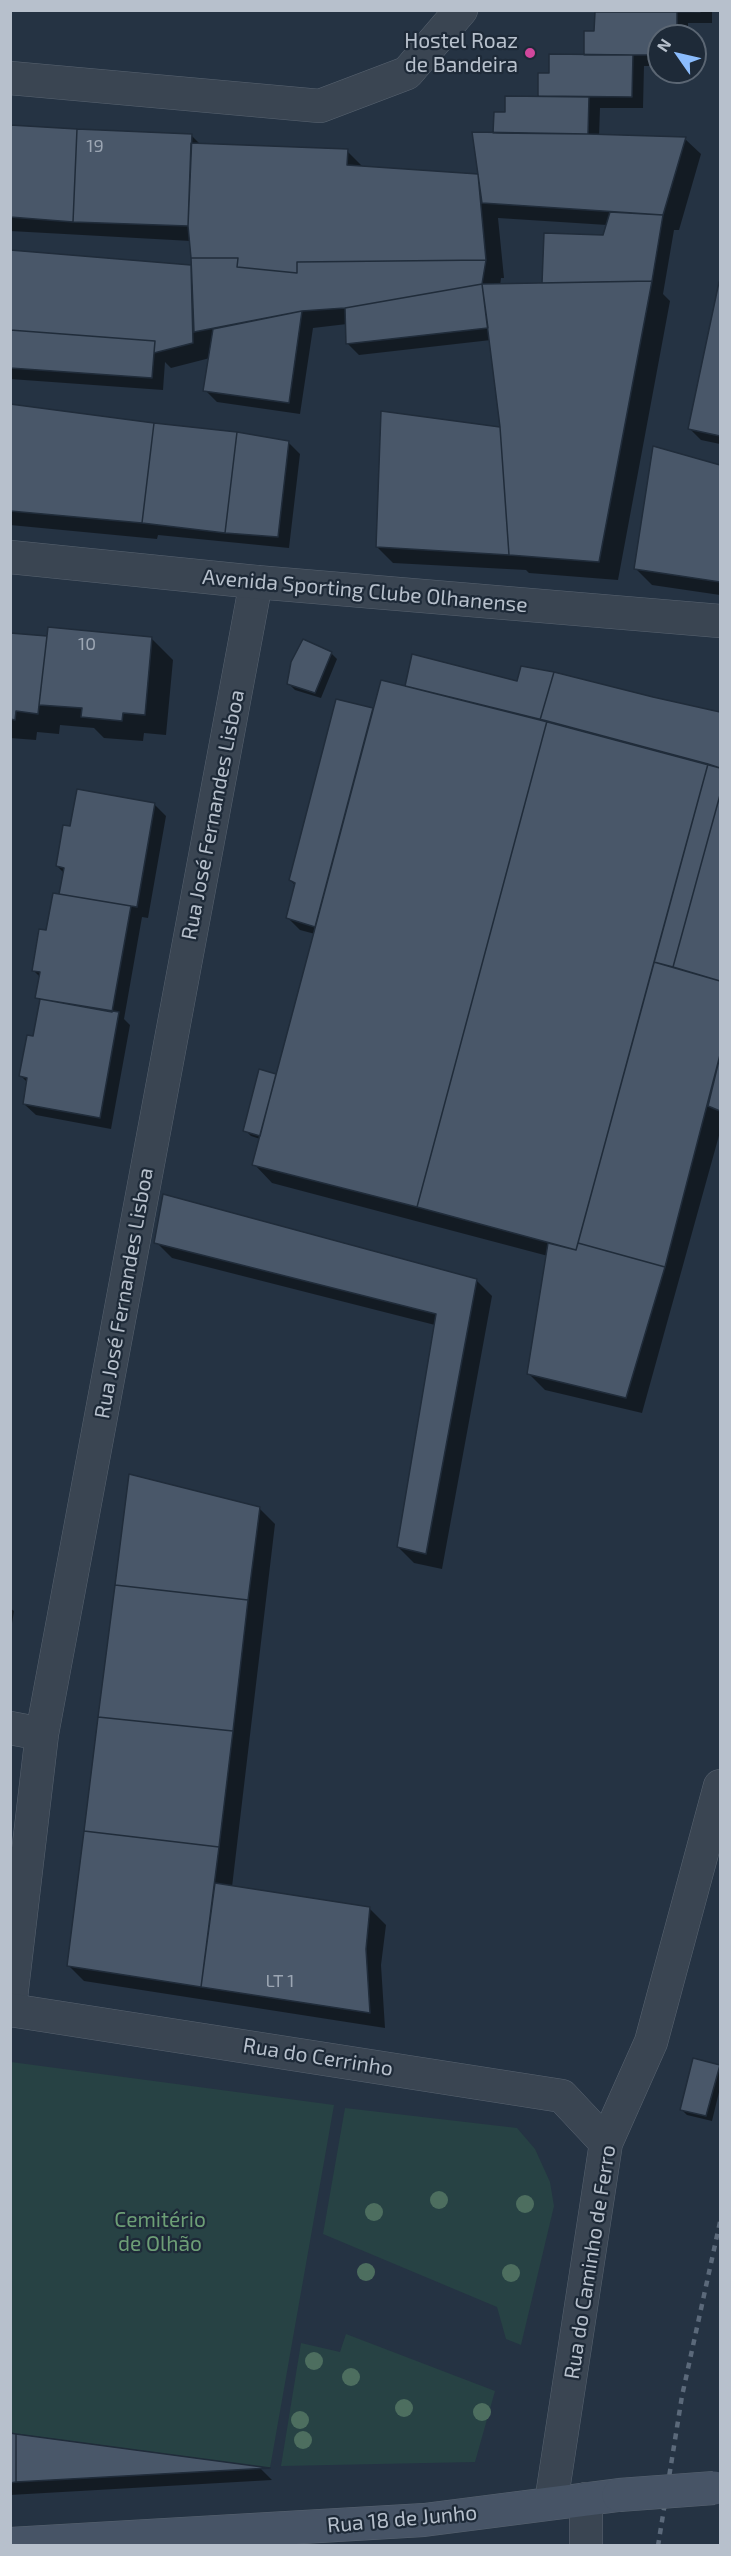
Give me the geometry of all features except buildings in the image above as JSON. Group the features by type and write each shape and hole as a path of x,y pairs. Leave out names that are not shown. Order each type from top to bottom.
{"main road":[{"name":"Rua 18 de Junho","path":"10,2544 424,2520 619,2494 717,2487"}],"street":[{"path":"10,78 320,106 406,73 461,10"},
{"name":"Avenida Sporting Clube Olhanense","path":"10,557 256,582 720,621"},
{"name":"Rua José Fernandes Lisboa","path":"10,2008 42,1734 256,582"},
{"path":"10,1728 42,1734"},
{"name":"Rua do Caminho de Ferro","path":"551,2503 606,2143 651,2042 720,1786"},
{"name":"Rua do Cerrinho","path":"10,2008 562,2096 606,2143"},
{"path":"586,2499 586,2546"}],"green space":[{"name":"Cemitério de Olhão","path":"11,2062 334,2105 270,2468 11,2433"},
{"path":"345,2108 517,2128 535,2149 550,2182 554,2206 521,2345 506,2339 497,2307 323,2234"},
{"path":"346,2334 495,2391 475,2462 281,2466 301,2343 340,2352"}],"railway":[{"path":"658,2546 682,2396 720,2222"}],"place":[{"name":"Hostel Roaz de Bandeira","path":"530,53"}]}
